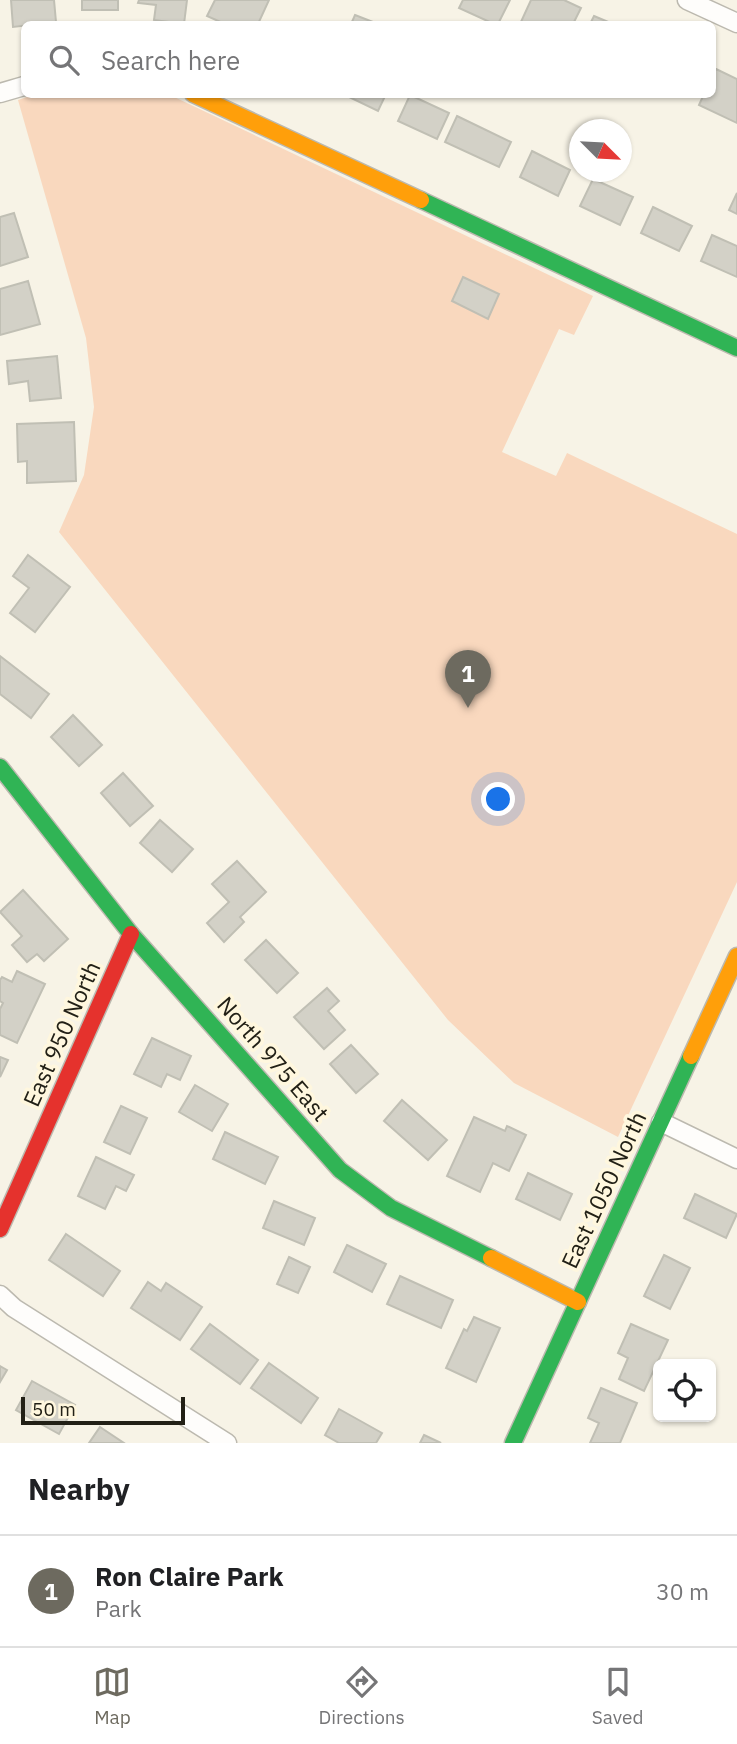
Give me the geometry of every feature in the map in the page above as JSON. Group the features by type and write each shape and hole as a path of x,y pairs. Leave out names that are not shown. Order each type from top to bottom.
{"street":[{"path":"687,0 737,23"},
{"path":"0,93 21,87"},
{"path":"202,98 737,348"},
{"name":"North 975 East","path":"0,767 131,934 340,1170 391,1208 578,1302"},
{"name":"East 950 North","path":"0,1229 131,934"},
{"name":"East 1050 North","path":"513,1443 737,956"},
{"path":"661,1122 737,1159"},
{"path":"0,1295 14,1308 200,1436 227,1443"}],"shaded area":[{"path":"176,98 593,296 574,335 559,329 502,452 556,476 567,453 737,534 737,882 618,1137 514,1083 448,1020 59,532 84,475 94,407 86,338 18,100"}],"building":[{"path":"11,0 54,0 56,21 21,21 21,26 13,27"},
{"path":"82,0 118,0 118,10 82,10"},
{"path":"139,0 187,0 184,21 154,20 156,5 138,3"},
{"path":"215,0 269,0 259,21 218,21 207,16"},
{"path":"463,0 510,0 500,21 487,21 459,8"},
{"path":"531,0 564,0 581,8 574,21 521,21"},
{"path":"355,15 370,21 352,21"},
{"path":"594,16 606,21 592,21"},
{"path":"716,69 737,79 737,123 699,105 702,98 716,98"},
{"path":"351,98 384,98 378,111"},
{"path":"409,98 416,98 449,113 437,139 398,121"},
{"path":"457,116 511,142 499,167 445,142"},
{"path":"532,151 569,170 558,196 520,177"},
{"path":"592,182 600,182 633,197 620,225 580,206"},
{"path":"737,193 737,214 729,210"},
{"path":"653,207 692,226 679,251 641,233"},
{"path":"14,213 28,257 0,266 0,217"},
{"path":"712,235 737,246 737,277 701,261"},
{"path":"463,277 499,294 488,319 452,301"},
{"path":"28,281 40,324 0,335 0,289"},
{"path":"57,356 61,398 30,401 28,381 9,384 7,361"},
{"path":"74,422 76,481 27,483 27,461 18,462 17,424"},
{"path":"28,555 70,587 35,632 10,613 29,588 13,576"},
{"path":"0,656 49,694 31,718 0,694"},
{"path":"73,715 102,745 79,766 51,737"},
{"path":"123,773 153,806 130,826 101,793"},
{"path":"160,820 193,849 172,872 140,843"},
{"path":"237,861 266,892 240,917 244,922 224,942 207,923 229,902 212,884"},
{"path":"23,890 68,939 44,961 37,954 27,962 12,945 22,936 0,912"},
{"path":"266,940 298,973 277,993 245,960"},
{"path":"17,971 45,984 17,1043 0,1035 0,1009 3,1003 0,1001 0,980 2,977 12,982"},
{"path":"327,988 339,1001 328,1011 345,1030 324,1049 294,1017"},
{"path":"152,1038 191,1056 180,1080 167,1074 161,1087 134,1074"},
{"path":"351,1045 378,1074 356,1093 330,1064"},
{"path":"0,1057 8,1060 0,1077"},
{"path":"195,1085 228,1104 212,1131 179,1112"},
{"path":"402,1100 447,1140 428,1160 384,1121"},
{"path":"121,1106 147,1118 130,1154 104,1142"},
{"path":"474,1117 505,1131 507,1126 526,1135 509,1171 493,1163 480,1192 447,1176"},
{"path":"225,1132 278,1157 265,1184 213,1159"},
{"path":"96,1157 134,1175 126,1191 116,1186 105,1209 78,1196"},
{"path":"528,1173 572,1194 560,1220 516,1199"},
{"path":"695,1194 737,1214 726,1238 684,1218"},
{"path":"274,1201 315,1218 304,1245 263,1228"},
{"path":"66,1234 120,1271 103,1296 49,1260"},
{"path":"347,1245 386,1264 372,1292 334,1272"},
{"path":"664,1255 690,1268 670,1309 644,1296"},
{"path":"289,1257 310,1267 298,1293 277,1284"},
{"path":"400,1276 453,1300 441,1328 387,1304"},
{"path":"148,1282 161,1291 166,1283 202,1307 180,1340 131,1308"},
{"path":"474,1317 500,1328 476,1382 446,1368 464,1329 467,1331"},
{"path":"210,1324 258,1360 240,1384 191,1349"},
{"path":"631,1324 668,1340 659,1359 653,1359 653,1372 644,1391 619,1379 628,1358 618,1353"},
{"path":"269,1363 318,1398 301,1423 251,1388"},
{"path":"0,1366 7,1370 0,1382"},
{"path":"32,1381 75,1405 59,1434 16,1410"},
{"path":"601,1388 637,1403 620,1443 590,1443 599,1423 588,1418"},
{"path":"339,1409 382,1433 376,1443 339,1443 325,1435"},
{"path":"100,1427 124,1443 89,1443"},
{"path":"424,1435 441,1443 420,1443"}],"traffic: fast":[{"path":"421,200 737,348"},
{"path":"0,767 131,934 340,1170 391,1208 491,1258"},
{"path":"513,1443 691,1056"}],"traffic: slow":[{"path":"202,98 421,200"},
{"path":"691,1056 737,956"},
{"path":"491,1258 578,1302"}],"traffic: jam":[{"path":"0,1229 131,934"}],"place":[{"name":"Ron Claire Park","path":"468,708"}]}
